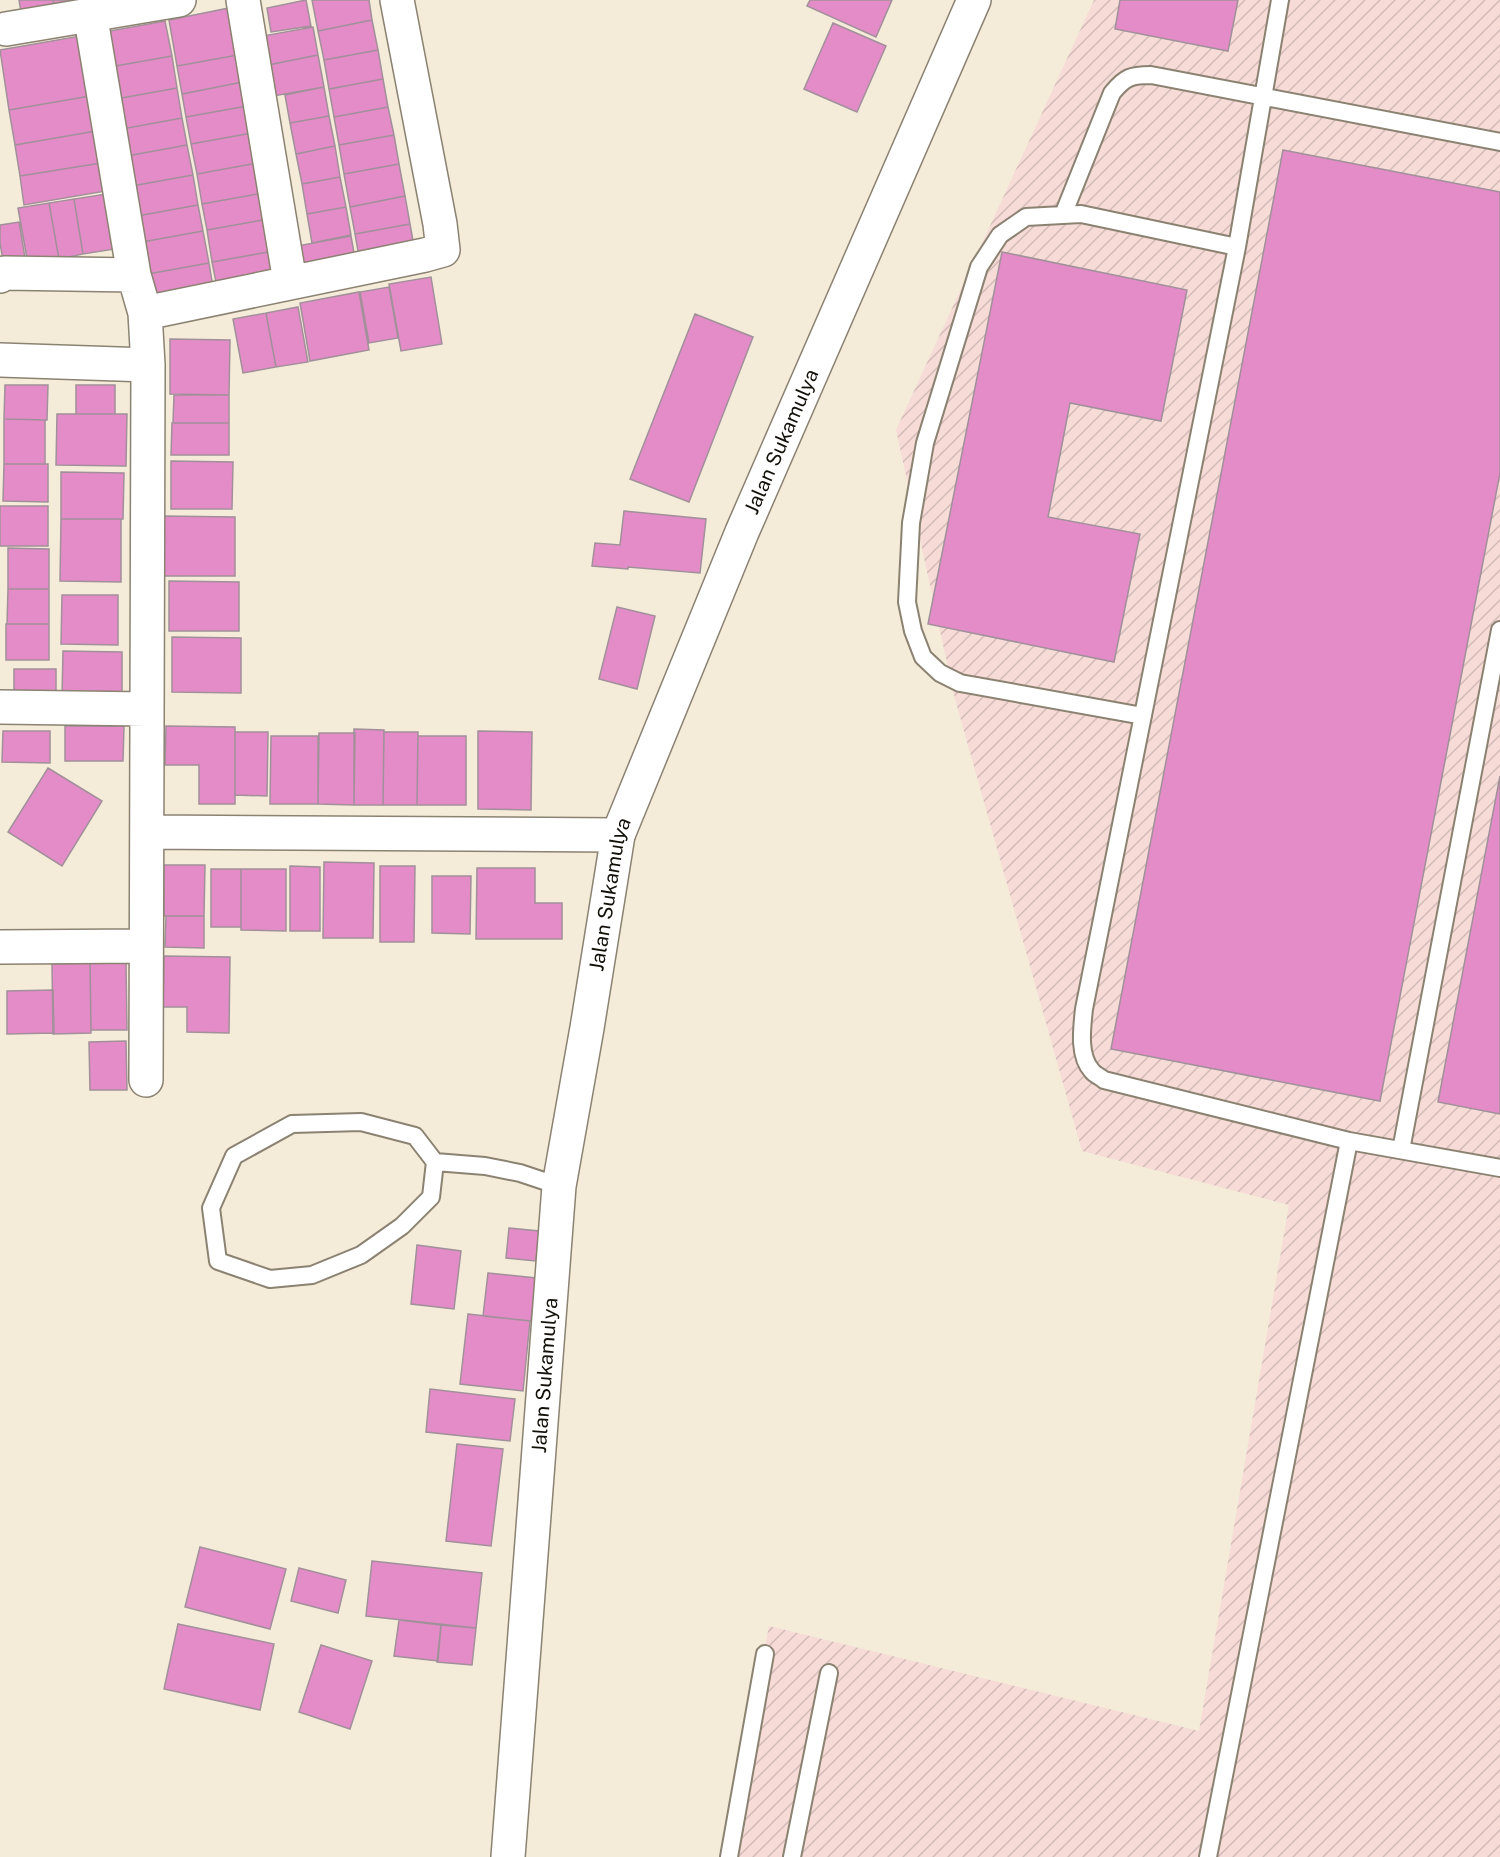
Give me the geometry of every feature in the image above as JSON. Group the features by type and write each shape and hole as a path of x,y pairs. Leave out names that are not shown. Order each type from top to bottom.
{"street":[{"path":"6,29 179,0"},
{"path":"243,0 290,282"},
{"path":"145,313 443,250 397,0"},
{"name":"Jalan Sukamulya","path":"508,1857 559,1186 618,835 742,532 974,0"},
{"path":"93,31 134,275 145,313 148,365 146,1080"},
{"path":"0,276 3,273 134,275"},
{"path":"0,360 148,365"},
{"path":"0,707 147,709"},
{"path":"147,832 618,835"},
{"path":"0,947 146,946"}],"lane":[{"path":"1280,0 1237,247 1081,1033 1086,1058 1092,1071 1104,1080 1349,1141 1500,1168"},
{"path":"1064,215 1112,93 1121,82 1134,75 1151,75 1500,142"},
{"path":"1143,716 960,683 940,673 924,657 913,631 907,602 910,523 925,443 979,267 1000,235 1026,218 1081,214 1237,247"},
{"path":"1401,1150 1500,630"},
{"path":"435,1162 431,1197 402,1226 361,1255 312,1275 270,1279 218,1261 211,1208 234,1156 292,1124 361,1122 415,1136 435,1162 485,1166 519,1173 559,1186"},
{"path":"1208,1857 1349,1141"},
{"path":"729,1857 765,1654"},
{"path":"792,1857 829,1673"}],"shaded area":[{"path":"1094,0 1500,0 1500,1857 724,1857 769,1626 1199,1731 1289,1205 1082,1151 955,699 896,430"}],"building":[{"path":"19,0 53,0 54,6 21,12"},
{"path":"53,0 88,0 54,6"},
{"path":"306,0 311,26 271,32 267,8"},
{"path":"312,0 369,0 372,20 318,31"},
{"path":"810,0 892,0 876,37 807,6"},
{"path":"1120,0 1238,0 1228,51 1115,29"},
{"path":"229,8 238,55 177,66 169,20"},
{"path":"372,20 378,50 324,60 318,31"},
{"path":"165,21 172,56 110,67 104,32"},
{"path":"833,23 886,46 857,112 804,89"},
{"path":"313,27 318,55 263,66 257,37"},
{"path":"80,36 90,96 9,110 0,50"},
{"path":"378,50 383,79 329,89 324,60"},
{"path":"238,55 243,82 182,94 177,66"},
{"path":"318,55 324,87 268,97 263,66"},
{"path":"172,56 177,88 116,99 110,67"},
{"path":"383,79 388,107 334,117 329,89"},
{"path":"243,82 247,106 186,117 182,94"},
{"path":"324,87 329,116 290,123 285,95"},
{"path":"177,88 182,118 122,129 116,99"},
{"path":"90,96 96,131 15,145 9,110"},
{"path":"247,106 252,133 191,144 186,117"},
{"path":"388,107 394,135 339,145 334,117"},
{"path":"329,116 335,146 296,154 290,123"},
{"path":"182,118 187,145 127,156 122,129"},
{"path":"96,131 101,163 20,176 15,145"},
{"path":"252,133 257,163 197,174 191,144"},
{"path":"394,135 399,164 344,174 339,145"},
{"path":"187,145 193,175 132,186 127,156"},
{"path":"335,146 340,177 302,184 296,154"},
{"path":"1283,150 1500,192 1500,473 1380,1101 1111,1049"},
{"path":"101,163 106,191 24,205 20,176"},
{"path":"257,163 263,193 202,204 197,174"},
{"path":"399,164 405,196 350,207 344,174"},
{"path":"193,175 198,205 137,216 132,186"},
{"path":"340,177 346,207 307,214 302,184"},
{"path":"263,193 268,219 207,230 202,204"},
{"path":"106,194 115,249 83,254 74,199"},
{"path":"405,196 410,224 355,234 350,207"},
{"path":"74,199 83,254 59,259 49,203"},
{"path":"49,203 59,259 28,264 18,208"},
{"path":"198,205 203,231 142,242 137,216"},
{"path":"346,207 351,235 312,243 307,214"},
{"path":"268,219 274,251 212,262 207,230"},
{"path":"19,222 25,258 3,261 0,225"},
{"path":"410,224 415,252 360,262 355,234"},
{"path":"203,231 209,263 148,274 142,242"},
{"path":"351,236 356,264 302,274 297,246"},
{"path":"274,251 279,281 218,292 212,262"},
{"path":"1002,252 1187,290 1161,421 1070,403 1048,517 1140,534 1114,662 928,624"},
{"path":"209,263 214,293 154,304 148,274"},
{"path":"431,277 442,344 401,351 389,284"},
{"path":"389,287 398,338 369,343 360,292"},
{"path":"359,292 369,350 310,361 300,303"},
{"path":"298,307 308,362 276,367 266,313"},
{"path":"266,313 276,367 243,373 233,319"},
{"path":"695,314 753,337 689,502 630,479"},
{"path":"170,339 230,340 229,395 170,394"},
{"path":"5,385 48,385 47,420 4,419"},
{"path":"76,385 115,385 115,414 76,414"},
{"path":"174,395 229,395 229,423 173,423"},
{"path":"57,414 127,414 126,466 56,465"},
{"path":"4,419 45,420 45,464 4,464"},
{"path":"172,423 229,423 229,455 171,455"},
{"path":"171,461 233,462 232,509 171,509"},
{"path":"4,464 48,464 48,502 3,501"},
{"path":"61,472 124,473 123,519 61,519"},
{"path":"0,506 48,506 48,546 0,546"},
{"path":"624,511 706,519 700,573 592,566 595,543 620,545"},
{"path":"164,516 235,517 235,576 164,576"},
{"path":"61,519 121,519 121,582 60,581"},
{"path":"8,548 49,549 49,589 8,589"},
{"path":"169,581 239,582 239,631 169,631"},
{"path":"8,589 49,589 49,624 7,624"},
{"path":"62,595 118,595 118,645 61,644"},
{"path":"617,607 655,616 637,689 599,679"},
{"path":"6,624 49,624 49,660 6,660"},
{"path":"172,637 241,638 241,693 172,692"},
{"path":"63,651 122,652 122,697 62,696"},
{"path":"14,669 56,669 56,697 14,697"},
{"path":"65,726 124,726 123,761 65,761"},
{"path":"166,726 235,727 235,804 199,804 199,765 165,765"},
{"path":"354,729 384,730 383,805 354,805"},
{"path":"3,731 50,731 50,763 2,762"},
{"path":"478,731 532,732 531,810 478,809"},
{"path":"235,732 268,732 267,796 235,795"},
{"path":"384,732 418,732 417,805 383,805"},
{"path":"319,733 355,733 354,805 318,804"},
{"path":"271,736 318,736 318,804 270,804"},
{"path":"418,736 466,736 466,805 417,805"},
{"path":"48,768 102,801 62,866 8,832"},
{"path":"1500,776 1500,1114 1438,1102"},
{"path":"324,862 374,863 373,938 323,938"},
{"path":"164,865 205,865 204,916 164,916"},
{"path":"290,866 320,867 320,931 290,931"},
{"path":"380,866 415,866 414,942 380,942"},
{"path":"477,868 535,868 535,903 562,903 562,939 476,939"},
{"path":"211,869 241,869 241,927 211,927"},
{"path":"241,869 286,869 286,931 241,930"},
{"path":"432,876 471,876 470,934 432,933"},
{"path":"166,916 204,916 204,948 165,947"},
{"path":"164,956 230,957 229,1033 187,1032 187,1007 163,1007"},
{"path":"90,963 91,1033 53,1034 52,964"},
{"path":"90,963 126,963 127,1030 91,1030"},
{"path":"53,990 54,1033 7,1034 7,991"},
{"path":"126,1041 127,1090 90,1090 89,1042"},
{"path":"509,1228 539,1231 536,1261 506,1258"},
{"path":"417,1245 461,1251 454,1309 411,1304"},
{"path":"488,1273 536,1278 531,1321 483,1316"},
{"path":"468,1314 530,1321 523,1391 460,1384"},
{"path":"430,1389 515,1399 510,1441 426,1432"},
{"path":"457,1444 503,1449 491,1546 446,1541"},
{"path":"200,1547 286,1569 270,1629 185,1607"},
{"path":"372,1561 482,1573 476,1628 366,1616"},
{"path":"299,1568 346,1580 338,1613 291,1601"},
{"path":"399,1620 441,1625 438,1661 394,1656"},
{"path":"178,1624 274,1644 260,1710 164,1689"},
{"path":"441,1625 476,1628 472,1665 437,1662"},
{"path":"321,1645 372,1661 350,1729 299,1712"}]}
